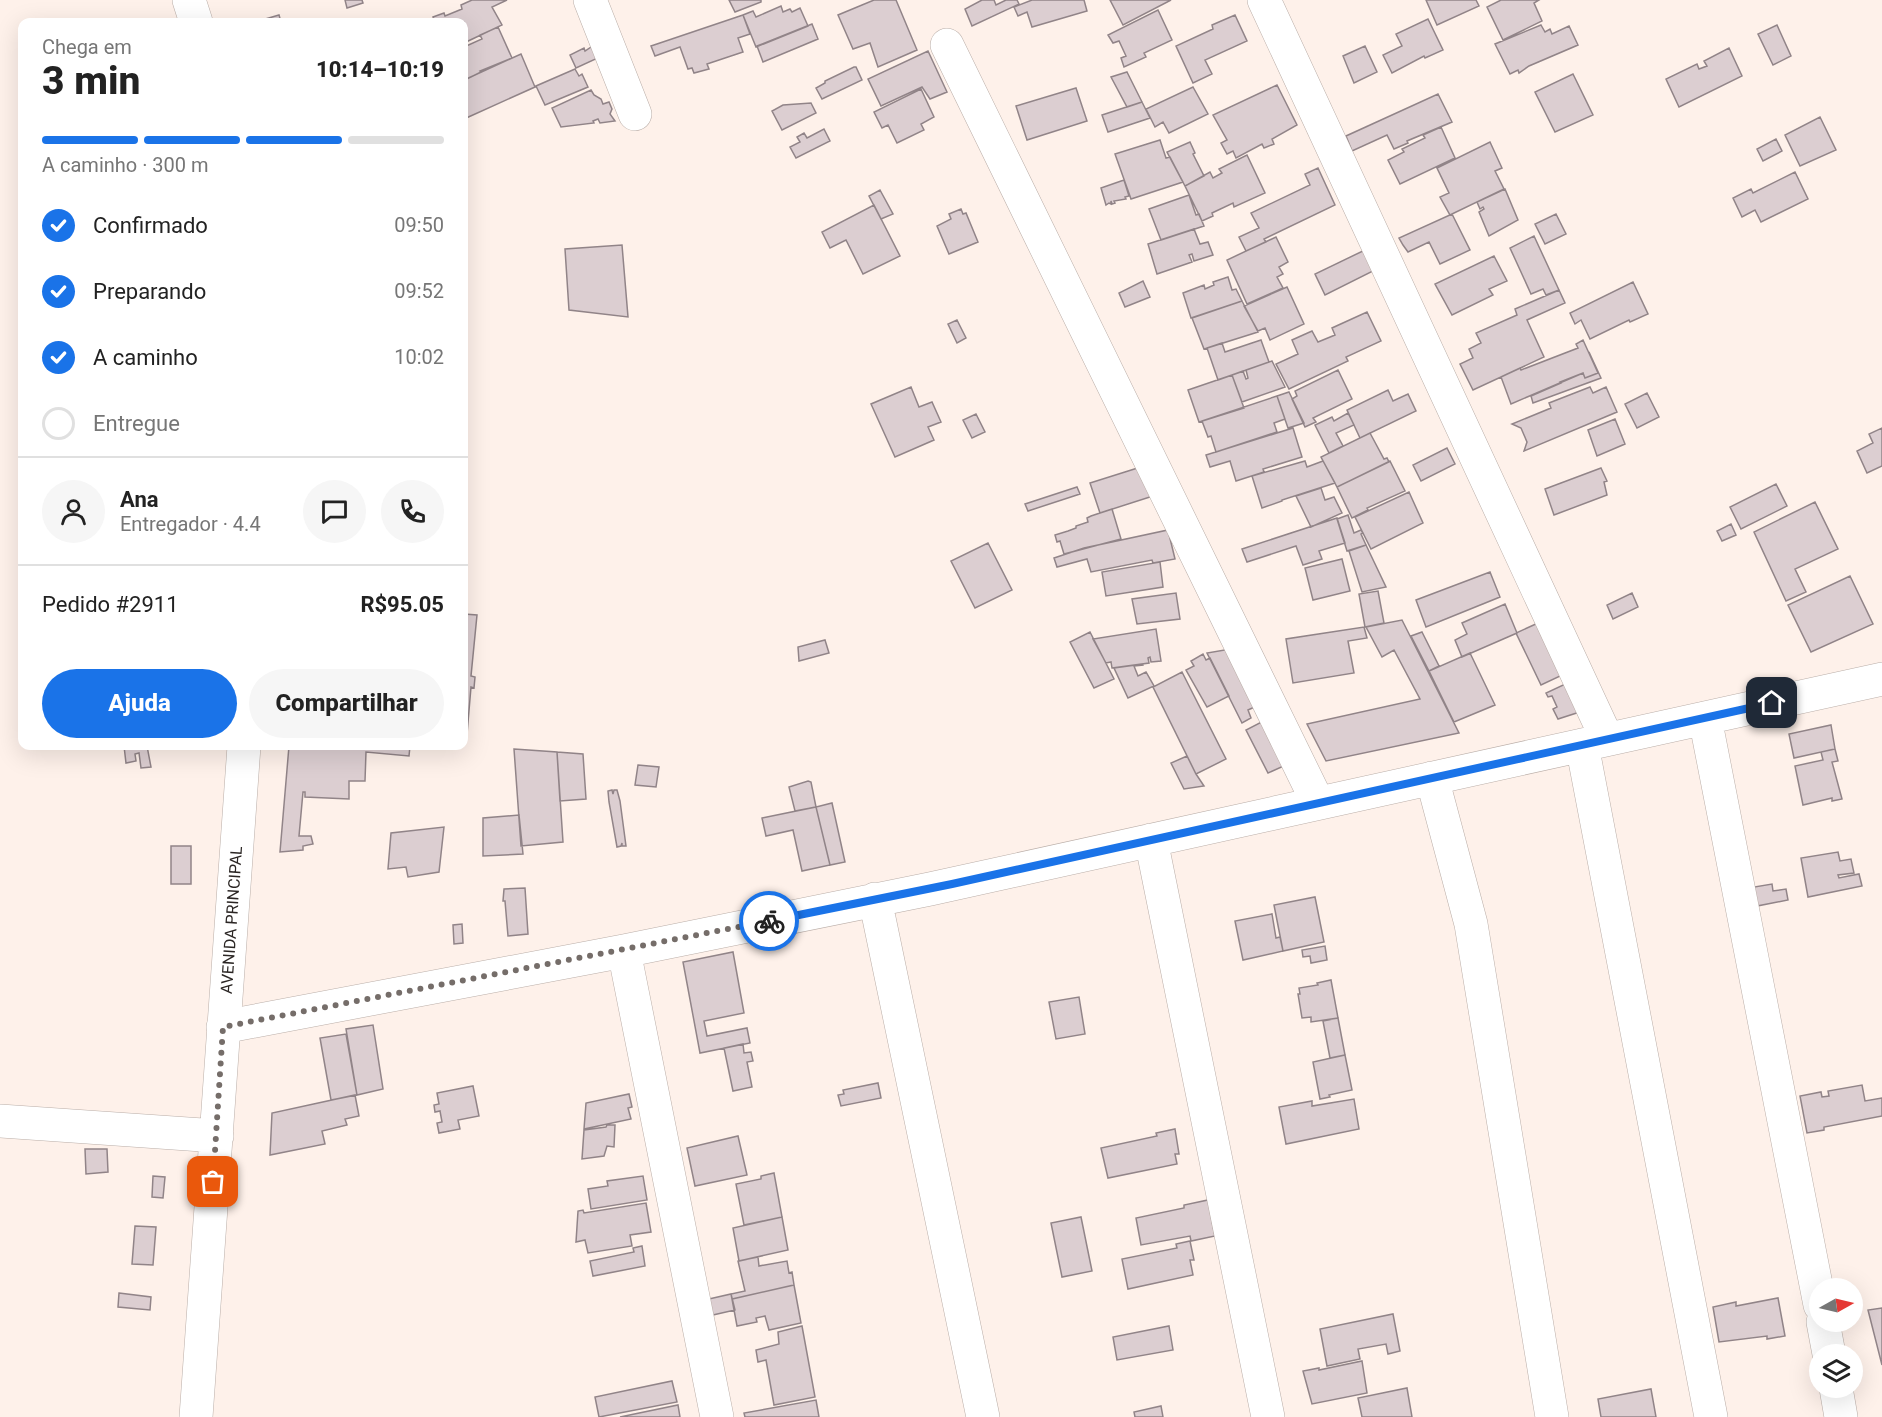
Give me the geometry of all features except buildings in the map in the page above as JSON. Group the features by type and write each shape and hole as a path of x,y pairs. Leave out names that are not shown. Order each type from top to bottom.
{"street":[{"path":"189,0 195,18"},
{"path":"590,0 635,114"},
{"path":"1264,0 1594,742 1711,1417"},
{"path":"947,45 1318,803"},
{"path":"223,1027 624,951 875,899 1882,679"},
{"path":"1705,718 1815,1278"},
{"name":"AVENIDA PRINCIPAL","path":"196,1417 244,750"},
{"path":"1432,778 1471,924 1552,1417"},
{"path":"1151,840 1268,1417"},
{"path":"875,899 983,1417"},
{"path":"624,951 717,1417"},
{"path":"0,1121 217,1136"},
{"path":"1838,1398 1841,1417"}],"way so far":[{"path":"213,1182 223,1027 624,951 769,921"}],"route":[{"path":"769,921 952,884 1772,703"}]}
